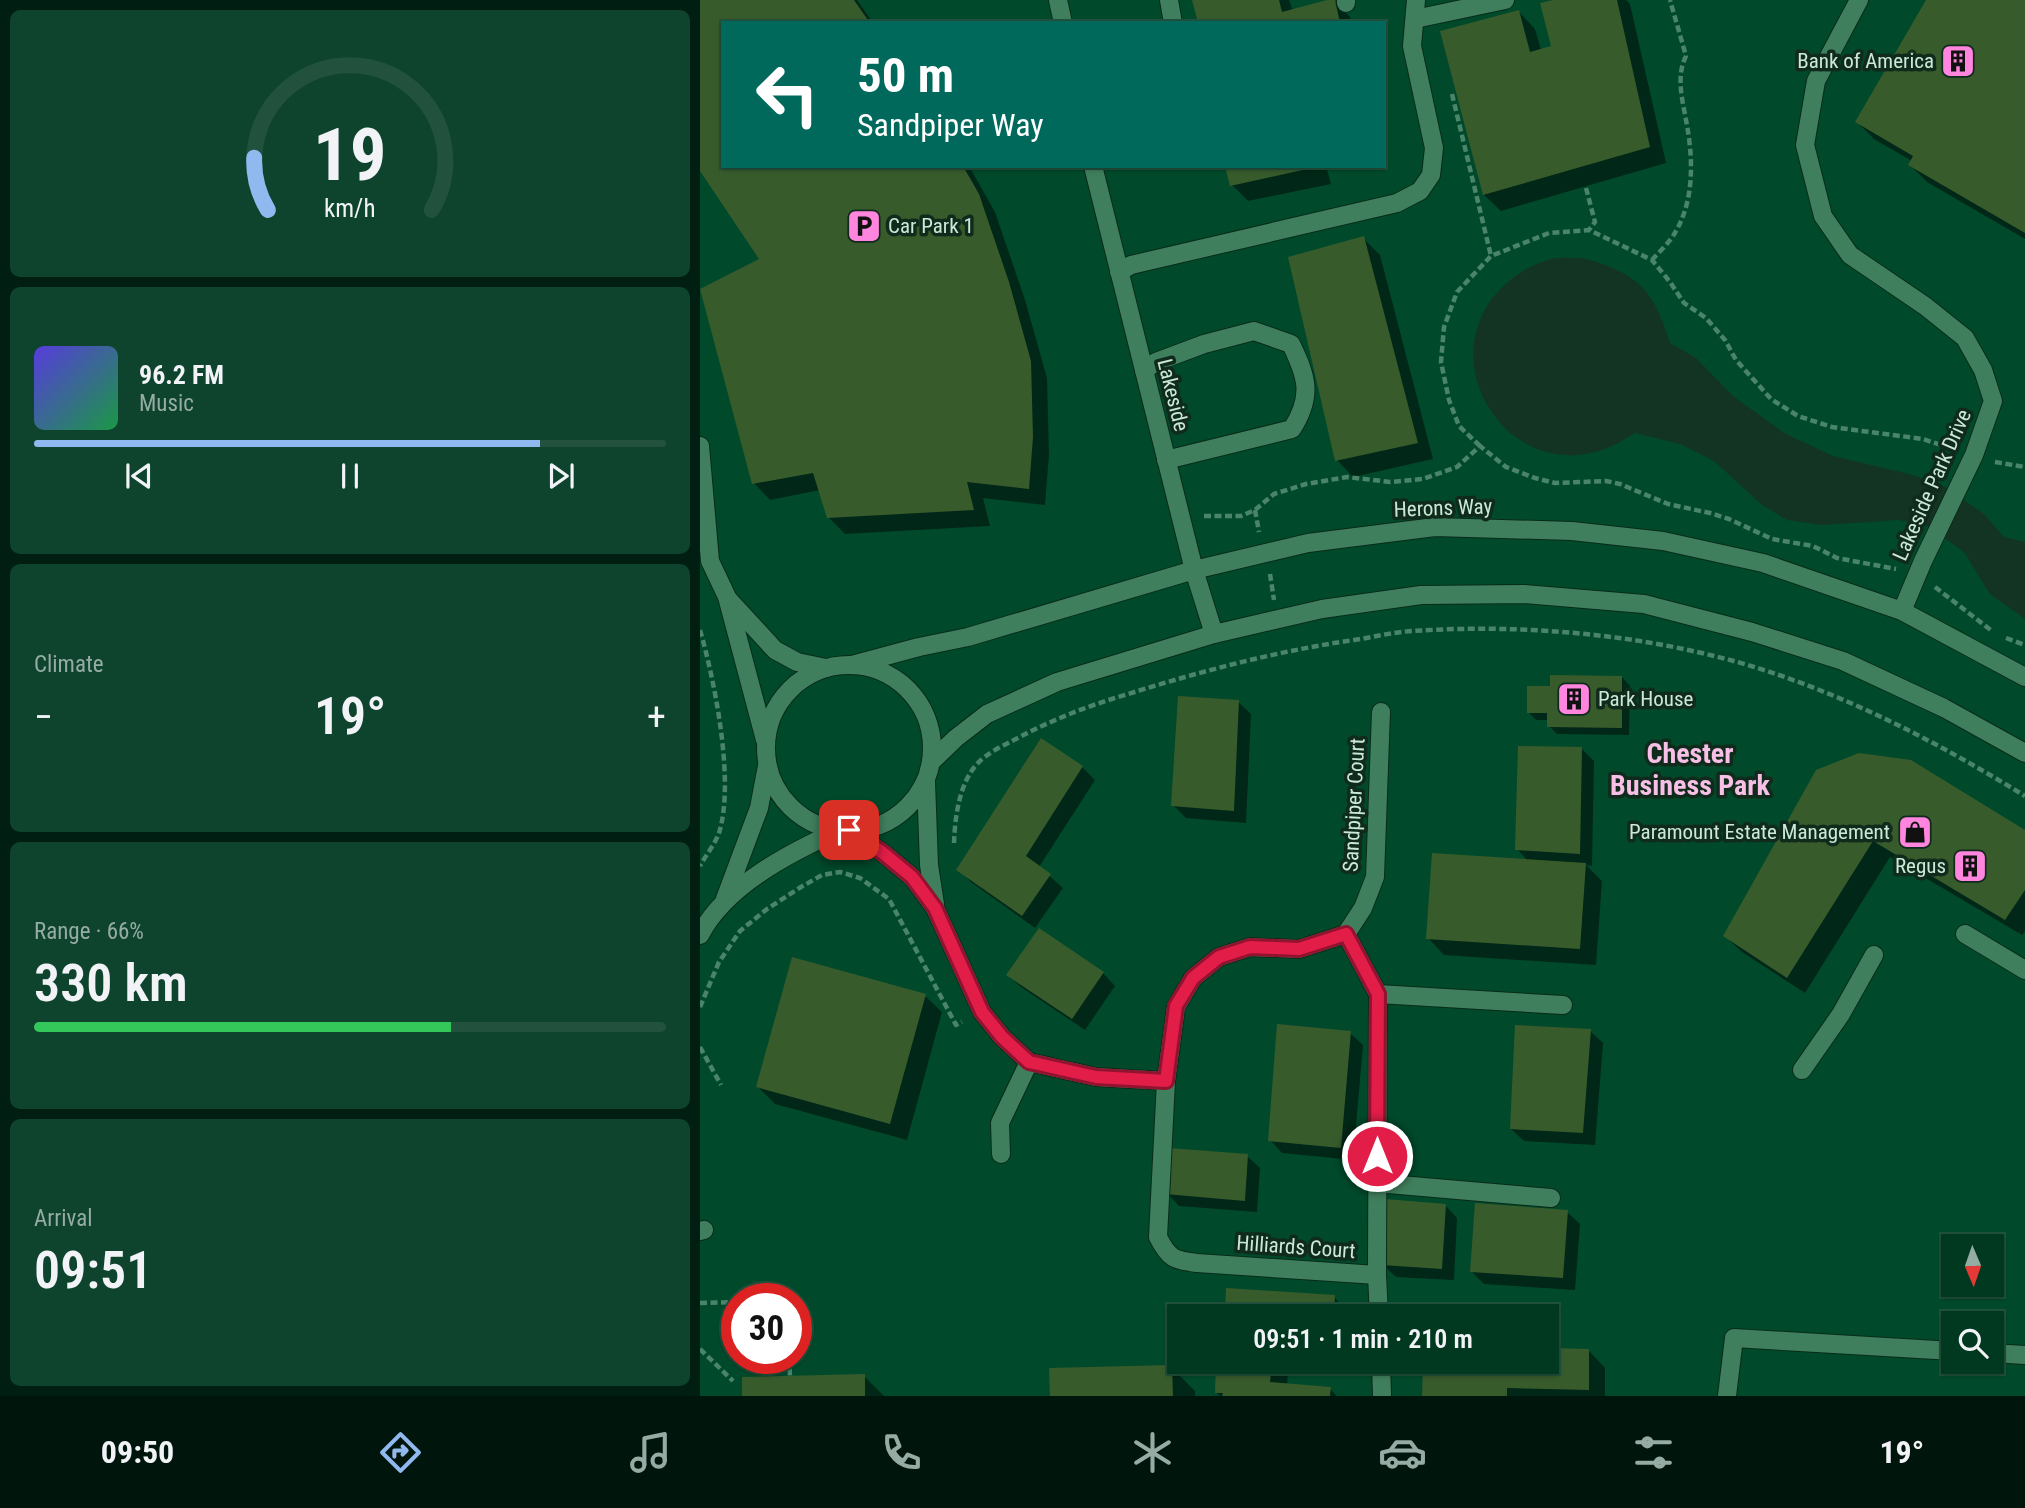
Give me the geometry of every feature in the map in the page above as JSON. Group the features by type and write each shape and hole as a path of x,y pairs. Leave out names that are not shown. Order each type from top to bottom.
{"street":[{"path":"1058,0 1063,21"},
{"path":"1169,0 1173,21"},
{"path":"1119,272 1131,265 1397,203 1420,191 1431,175 1434,148 1412,46 1416,0"},
{"path":"1415,19 1505,0"},
{"name":"Lakeside Park Drive","path":"1859,0 1815,81 1805,145 1823,216 1850,255 1925,306 1965,338 1983,370 1993,401 1973,457 1902,611"},
{"name":"Lakeside","path":"1093,168 1194,570 1214,634"},
{"path":"1144,370 1156,362 1204,344 1254,331 1291,344 1304,371 1306,405 1292,429 1166,460"},
{"path":"700,446 705,561 727,597 775,650 797,662 826,669"},
{"name":"Herons Way","path":"852,665 919,647 968,638 1194,570 1308,543 1435,527 1572,531 1663,541 1763,563 1902,611 2025,677"},
{"path":"727,597 775,786 793,810 808,820 845,830 862,830 881,824 898,814 910,804 928,770 956,738 987,714 1057,682 1214,634 1322,609 1421,595 1524,594 1644,604 1752,632 1843,661 1944,708 2025,753"},
{"path":"724,902 759,808 774,712 779,702 802,679 826,669 852,665 888,675 909,691 926,718 932,739 928,770 928,840 935,908"},
{"name":"Sandpiper Court","path":"1346,934 1363,908 1375,877 1381,712"},
{"path":"700,935 705,924 724,902 784,858 845,830"},
{"path":"845,830 883,853 912,877 935,908 982,1012 1002,1037 1029,1062 1096,1077 1166,1081"},
{"name":"Hilliards Court","path":"1346,934 1378,994 1377,1275 1178,1261 1166,1253 1158,1237 1166,1081 1176,1006 1193,978 1219,957 1250,947 1299,949 1346,934"},
{"path":"1965,934 2025,970"},
{"path":"1802,1070 1842,1014 1874,956"},
{"path":"1378,994 1563,1005"},
{"path":"1001,1154 1000,1123 1029,1062"},
{"path":"1377,1183 1551,1198"},
{"path":"1377,1275 1378,1304"},
{"path":"1727,1396 1734,1338 1941,1350"},
{"path":"2004,1354 2025,1355"},
{"path":"1381,1374 1382,1396"}],"path":[{"path":"1652,260 1676,232 1690,195 1689,134 1680,68 1686,56 1670,0"},
{"path":"1452,94 1491,256"},
{"path":"1586,188 1595,222 1588,230"},
{"path":"1480,446 1460,426 1449,400 1441,362 1444,327 1457,292 1491,256 1549,233 1588,230 1652,260 1684,303 1706,318 1725,340 1736,360 1771,399 1798,416 1832,428 1923,439 1973,457 2025,467"},
{"path":"1255,510 1286,652"},
{"path":"700,630 724,750 725,802 718,835 700,866"},
{"path":"700,1007 719,962 740,931 801,887 822,875 840,872 860,878 889,899 956,1025 982,1012"},
{"path":"700,1046 720,1085"},
{"path":"700,1303 721,1302"},
{"path":"700,1349 733,1381"}],"shaded area":[{"path":"1583,258 1617,270 1641,286 1657,309 1670,343 1696,358 1733,396 1784,433 1833,456 1913,475 1945,487 1984,514 2004,537 2025,542 2025,619 1990,594 1964,552 1926,525 1898,520 1822,525 1787,520 1762,505 1714,461 1680,444 1635,433 1607,448 1571,455 1537,449 1509,432 1488,407 1476,376 1474,344 1484,311 1509,281 1529,268 1551,259"}],"building":[{"name":"Car Park 1","path":"700,0 854,0 869,21 721,21 721,168 964,168 979,194 1009,282 1031,361 1033,437 1029,489 967,482 974,510 827,518 813,473 752,484 700,289 759,259 700,171"},
{"path":"1192,0 1279,0 1282,12 1335,0 1340,21 1197,21"},
{"path":"1553,0 1617,0 1650,147 1483,195 1440,31 1519,10 1530,52 1551,46 1540,3"},
{"name":"Bank of America","path":"1926,0 2025,0 2025,233 1908,165 1913,156 1855,122"},
{"path":"1226,168 1311,168 1230,186"},
{"path":"1364,236 1418,443 1335,461 1288,257"},
{"name":"Park House","path":"1550,675 1622,676 1622,728 1547,727 1547,713 1527,713 1527,686 1550,686"},
{"path":"1178,696 1239,700 1234,811 1171,806"},
{"path":"1041,738 1083,766 1026,856 1051,874 1022,916 956,870"},
{"path":"1518,746 1582,747 1580,854 1515,850"},
{"name":"Regus","path":"1859,753 1911,760 2025,830 2025,890 2005,920 1873,841 1787,978 1723,936 1816,770"},
{"path":"1432,853 1586,863 1580,949 1426,939"},
{"path":"1039,928 1104,972 1072,1019 1006,975"},
{"path":"792,957 926,994 890,1124 756,1087"},
{"path":"1277,1024 1351,1031 1341,1148 1268,1141"},
{"path":"1515,1025 1591,1029 1583,1133 1510,1129"},
{"path":"1168,1148 1248,1154 1245,1201 1165,1194"},
{"path":"1385,1199 1446,1204 1442,1269 1382,1265"},
{"path":"1475,1203 1568,1210 1563,1278 1470,1272"},
{"path":"1226,1288 1335,1295 1335,1304 1225,1304"},
{"path":"1559,1348 1589,1349 1589,1390 1507,1388 1507,1396 1422,1396 1423,1374 1559,1374"},
{"path":"1167,1365 1167,1374 1172,1374 1173,1396 1050,1396 1049,1368"},
{"path":"865,1374 865,1396 742,1396 742,1377"},
{"path":"1216,1374 1271,1374 1270,1382 1331,1387 1330,1396 1222,1396 1223,1393 1215,1393"}],"place":[{"name":"Bank of America","path":"1958,61"},
{"name":"Car Park 1","path":"864,226"},
{"name":"Park House","path":"1574,699"},
{"name":"Paramount Estate Management","path":"1915,832"},
{"name":"Regus","path":"1970,866"}],"district":[{"name":"Chester Business Park","path":"1690,769"}],"route":[{"path":"849,830 912,877 935,908 982,1012 1002,1037 1029,1062 1096,1077 1166,1081 1176,1006 1193,978 1219,957 1250,947 1299,949 1346,934 1378,994 1377,1156"}]}
